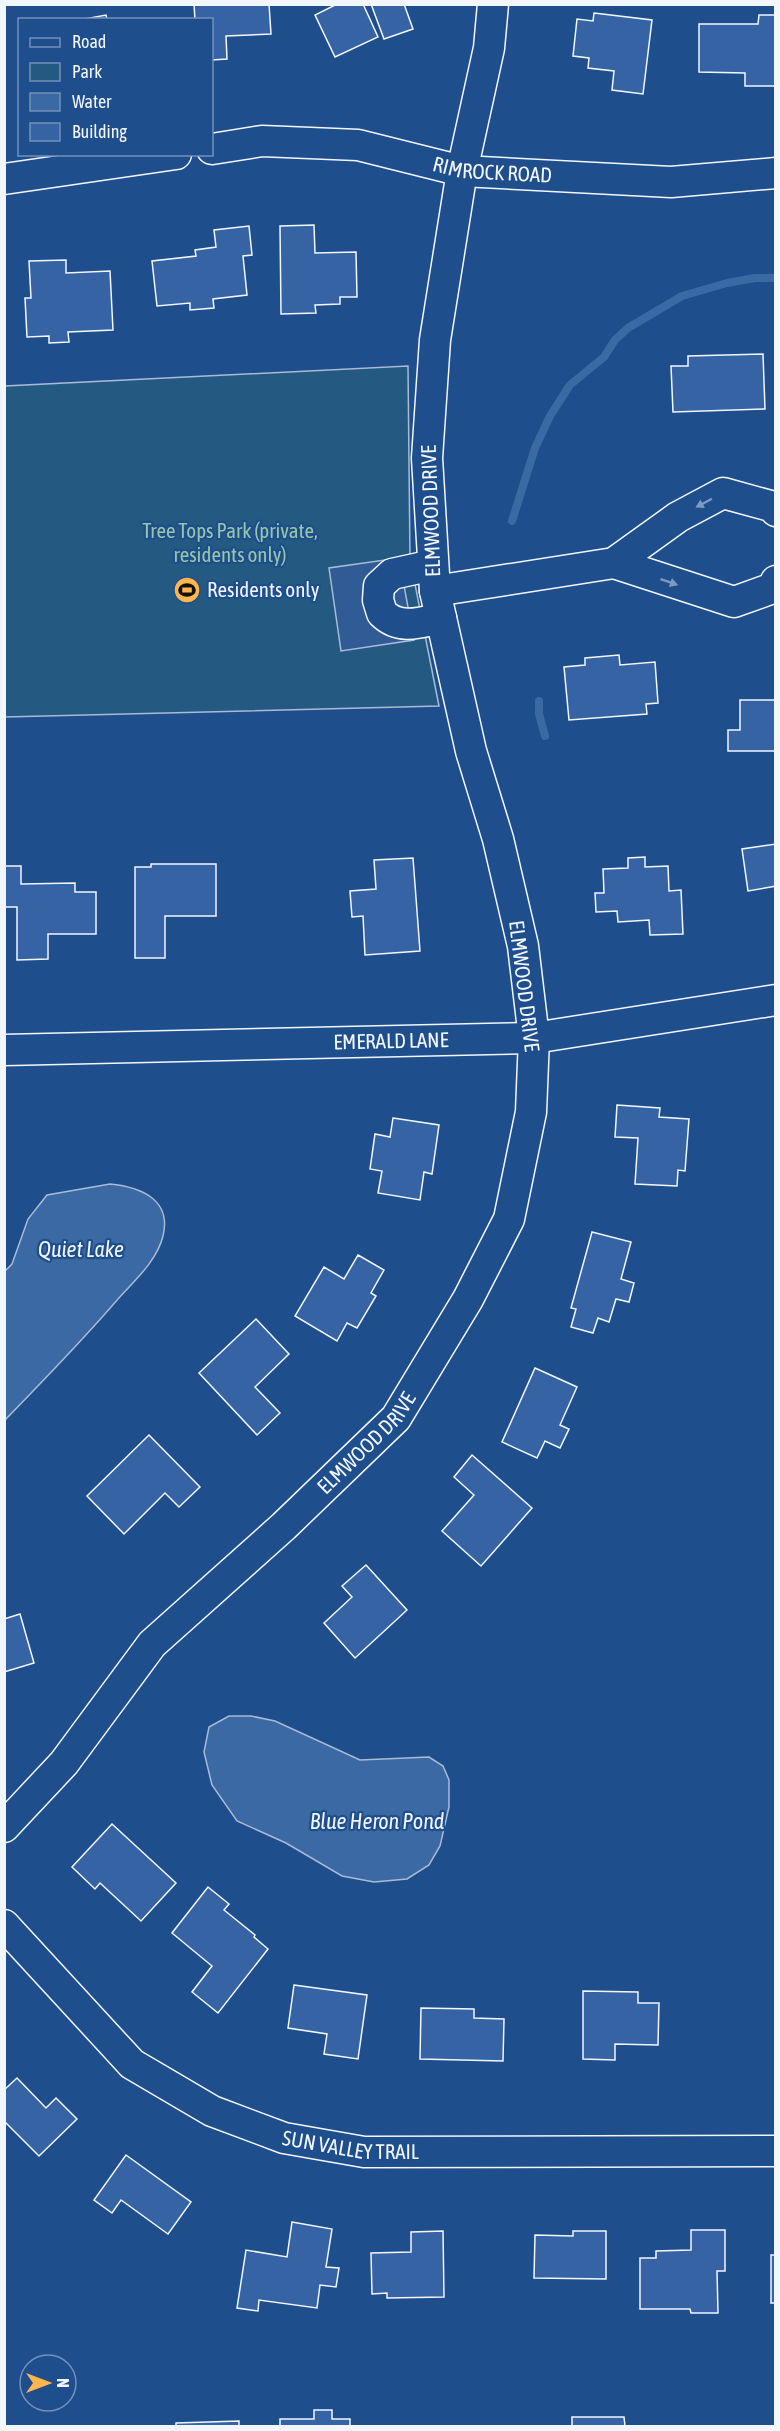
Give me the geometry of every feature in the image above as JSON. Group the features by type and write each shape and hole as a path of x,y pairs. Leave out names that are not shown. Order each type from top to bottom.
{"street":[{"name":"ELMWOOD DRIVE","path":"4,1827 64,1763 152,1644 284,1526 396,1418 468,1299 509,1220 531,1112 534,1038 520,936 498,839 471,751 436,592 427,458 435,340 462,171 489,48 493,4"},
{"name":"RIMROCK ROAD","path":"213,149 262,141 358,145 462,171 671,182 776,173"},
{"path":"4,179 162,156"},
{"path":"436,592 412,625 388,620 381,613 378,600 379,586 393,574 402,572 436,592 614,563 678,517 723,493 774,507 776,511"},
{"path":"614,563 734,602 773,588 776,581"},
{"name":"EMERALD LANE","path":"4,1050 534,1038 776,1000"},
{"name":"SUN VALLEY TRAIL","path":"4,1925 132,2064 212,2111 284,2138 363,2152 776,2151"}],"green space":[{"name":"Tree Tops Park (private, residents only)","path":"408,366 410,559 439,706 5,717 5,386"}],"shaded area":[{"path":"399,558 414,640 341,651 329,568"}],"water":[{"name":"Quiet Lake","path":"110,1184 142,1192 158,1204 165,1223 156,1254 138,1278 5,1420 5,1271 12,1264 28,1219 47,1195"},
{"name":"Blue Heron Pond","path":"229,1716 251,1716 275,1721 360,1760 429,1757 443,1766 449,1780 449,1807 440,1846 429,1865 407,1879 374,1882 342,1876 286,1843 237,1821 212,1785 204,1752 209,1727"}],"building":[{"path":"194,4 269,4 271,34 226,36 227,59 213,60 213,18 195,18"},
{"path":"337,4 363,4 378,37 335,57 315,15"},
{"path":"371,4 404,4 413,29 384,39"},
{"path":"594,13 652,20 643,94 612,90 614,71 588,68 589,58 573,56 577,19 593,21"},
{"path":"106,15 107,18 90,18"},
{"path":"759,15 776,15 776,86 745,86 745,73 699,72 699,24 758,24"},
{"path":"314,225 315,253 356,252 357,297 340,297 340,304 315,305 316,313 281,314 280,226"},
{"path":"249,226 252,255 243,256 247,295 213,299 214,308 190,310 190,303 157,306 152,261 196,256 195,250 216,247 214,230"},
{"path":"66,260 66,273 110,271 113,330 68,332 69,342 49,343 49,336 27,337 25,298 31,298 29,261"},
{"path":"763,354 765,409 673,412 671,366 688,366 688,356"},
{"path":"619,655 620,665 655,662 658,703 646,704 647,714 569,720 564,667 585,665 585,658"},
{"path":"740,700 776,700 776,751 728,751 728,730 740,730"},
{"path":"776,844 776,886 748,891 742,849"},
{"path":"645,857 645,867 668,866 669,891 681,890 683,934 650,935 649,920 618,922 617,911 596,912 595,893 604,893 603,869 628,868 628,858"},
{"path":"413,858 420,951 365,955 363,916 352,917 350,891 376,889 374,860"},
{"path":"151,864 216,864 216,916 165,916 165,958 135,958 135,867 151,867"},
{"path":"4,866 21,866 21,884 75,883 75,892 96,892 96,934 48,934 48,959 17,960 17,907 4,907"},
{"path":"617,1105 660,1108 659,1117 689,1119 685,1171 678,1170 677,1186 635,1184 638,1138 615,1137"},
{"path":"393,1118 439,1125 432,1174 424,1172 420,1200 378,1193 382,1171 370,1169 375,1134 390,1137"},
{"path":"592,1232 631,1242 621,1279 634,1283 629,1302 616,1299 609,1322 598,1318 593,1333 571,1327 576,1309 571,1308"},
{"path":"358,1255 384,1270 371,1293 376,1296 357,1328 347,1323 337,1341 295,1316 324,1267 344,1279"},
{"path":"256,1319 289,1354 255,1387 280,1413 257,1435 199,1373"},
{"path":"535,1368 577,1387 560,1425 569,1429 560,1448 545,1441 537,1458 502,1442"},
{"path":"149,1435 200,1487 179,1507 165,1493 124,1534 87,1496"},
{"path":"472,1455 532,1508 481,1566 442,1531 474,1495 454,1477"},
{"path":"366,1565 407,1610 355,1658 324,1623 352,1597 342,1586"},
{"path":"20,1614 34,1663 4,1672 4,1619"},
{"path":"112,1824 176,1883 141,1921 100,1883 95,1889 72,1867"},
{"path":"208,1887 229,1904 224,1910 255,1935 254,1937 268,1949 218,2013 192,1992 212,1966 172,1933"},
{"path":"294,1985 367,1995 358,2059 324,2054 327,2034 288,2028"},
{"path":"583,1991 638,1992 638,2003 659,2003 658,2045 615,2044 615,2060 583,2059"},
{"path":"421,2008 474,2009 474,2018 504,2019 503,2061 420,2059"},
{"path":"17,2078 46,2108 56,2098 77,2119 39,2156 4,2121 4,2090"},
{"path":"126,2155 191,2202 168,2234 121,2200 112,2213 94,2200"},
{"path":"292,2222 332,2229 326,2267 339,2268 336,2287 320,2285 317,2308 259,2300 258,2311 237,2308 246,2250 287,2257"},
{"path":"691,2230 725,2230 725,2271 717,2271 718,2313 691,2313 690,2309 640,2309 640,2258 656,2258 656,2251 691,2250"},
{"path":"443,2231 444,2297 387,2298 387,2293 372,2294 371,2253 411,2252 411,2232"},
{"path":"573,2231 606,2231 606,2279 534,2278 535,2235 573,2236"},
{"path":"771,2255 776,2255 776,2303 771,2303"},
{"path":"314,2410 332,2410 332,2419 350,2419 350,2426 280,2426 280,2419 314,2419"},
{"path":"572,2417 624,2417 625,2426 572,2426"},
{"path":"239,2421 239,2426 176,2426 176,2423"}],"waterway":[{"path":"512,521 535,448 550,416 570,385 604,357 615,340 628,328 682,296 727,283 755,278 776,278"},
{"path":"539,701 539,714 545,736"}],"place":[{"name":"Residents only","path":"187,590"}]}
